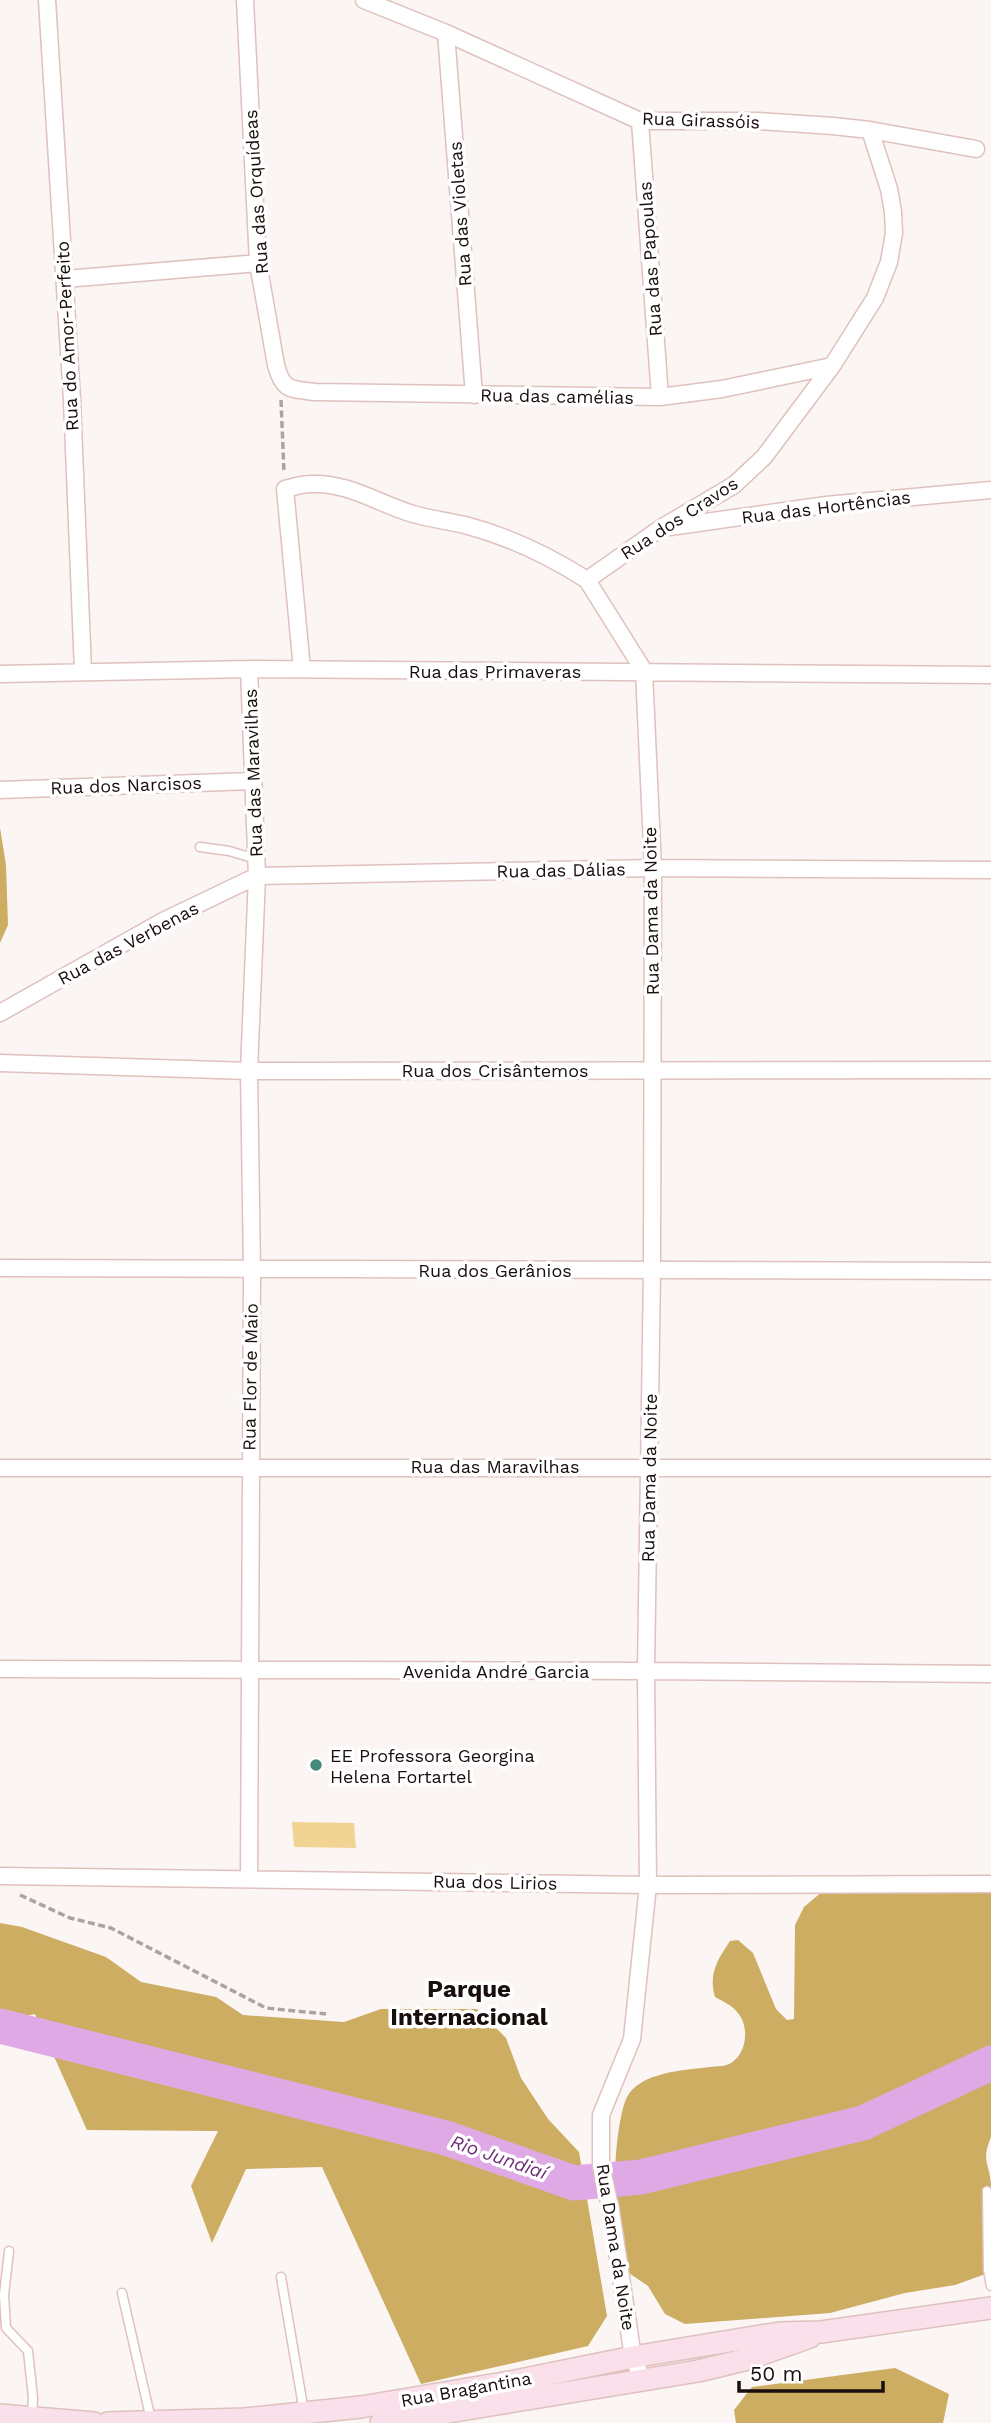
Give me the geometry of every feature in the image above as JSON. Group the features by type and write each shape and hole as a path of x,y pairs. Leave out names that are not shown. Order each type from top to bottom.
{"main road":[{"name":"Rua Bragantina","path":"107,2423 244,2419 361,2407 779,2333 821,2332 991,2308"},
{"name":"Rua Bragantina","path":"381,2423 643,2381 748,2359 821,2332"},
{"path":"0,2415 32,2420 94,2423"}],"street":[{"name":"Rua do Amor-Perfeito","path":"47,0 65,279 83,671"},
{"name":"Rua das Orquídeas","path":"245,0 258,263 281,382"},
{"name":"Rua Girassóis","path":"364,0 446,33 640,121 758,121 870,130 976,149"},
{"name":"Rua das Violetas","path":"446,33 474,395"},
{"name":"Rua das Papoulas","path":"640,121 660,397"},
{"name":"Rua dos Cravos","path":"587,580 661,528 733,485 764,457 832,366 875,298 885,275 894,233 889,189 870,130"},
{"path":"65,279 258,263"},
{"name":"Rua das camélias","path":"281,382 297,390 315,393 660,397 722,389 832,366"},
{"path":"302,670 285,489 310,484 347,488 395,508 497,536 587,580"},
{"name":"Rua das Hortências","path":"661,528 826,505 991,490"},
{"name":"Rua Dama da Noite","path":"587,580 644,671 653,868 652,1270 646,1671 648,1885 632,2039 601,2115 601,2165 611,2211 633,2357 643,2381"},
{"name":"Rua das Primaveras","path":"0,674 248,669 991,675"},
{"name":"Rua das Maravilhas","path":"248,669 256,868"},
{"name":"Rua dos Narcisos","path":"0,790 252,781"},
{"name":"Rua das Dálias","path":"256,868 991,870"},
{"name":"Rua das Verbenas","path":"0,1013 256,868"},
{"name":"Rua Flor de Maio","path":"249,1879 249,1071 256,868"},
{"name":"Rua dos Crisântemos","path":"0,1063 249,1071 991,1070"},
{"name":"Rua dos Gerânios","path":"0,1268 991,1271"},
{"name":"Rua das Maravilhas","path":"0,1468 991,1468"},
{"name":"Avenida André Garcia","path":"0,1670 991,1674"},
{"name":"Rua dos Lirios","path":"0,1876 648,1885 991,1884"}],"lane":[{"path":"200,848 229,851 256,868"},
{"path":"987,2192 988,2270 991,2286"},
{"path":"9,2251 4,2295 6,2329 28,2351 33,2398 32,2420"},
{"path":"281,2277 304,2413"},
{"path":"122,2293 152,2422"}],"path":[{"path":"281,382 285,489"},
{"path":"19,1894 70,1918 111,1928 266,2008 326,2014"}],"shaded area":[{"path":"0,828 6,865 8,925 0,943"},
{"path":"292,1822 354,1823 356,1848 294,1847"},
{"path":"991,1882 991,2137 986,2157 991,2184 991,2272 955,2285 905,2293 830,2313 685,2324 665,2314 648,2286 626,2271 625,2240 615,2183 619,2130 627,2097 642,2082 676,2071 726,2065 741,2053 745,2039 744,2024 732,2007 715,1997 713,1989 715,1967 730,1941 738,1940 753,1953 776,2009 787,2020 794,2019 795,1925 804,1907 823,1891"},
{"path":"0,1923 22,1927 106,1957 141,1982 216,1997 243,2015 344,2022 381,2009 477,2009 506,2038 521,2078 548,2119 579,2152 607,2316 588,2346 421,2384 322,2167 246,2169 212,2243 191,2186 218,2131 87,2130 35,2014 0,2021"},
{"path":"895,2368 949,2394 943,2423 736,2423 734,2410 752,2387"}],"waterway":[{"name":"Rio Jundiaí","path":"0,2026 446,2138 574,2183 641,2177 863,2123 991,2063"}],"place":[{"name":"EE Professora Georgina Helena Fortartel","path":"316,1765"}],"district":[{"name":"Parque Internacional","path":"469,2003"}]}
